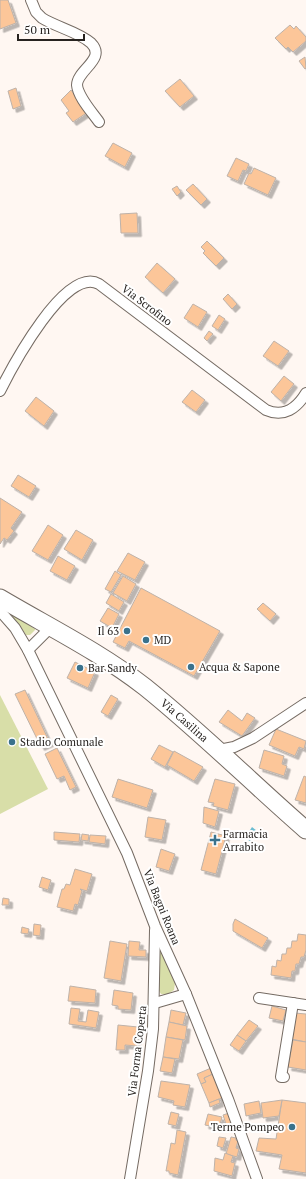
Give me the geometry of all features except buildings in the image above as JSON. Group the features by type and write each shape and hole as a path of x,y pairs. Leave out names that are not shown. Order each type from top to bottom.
{"main road":[{"name":"Via Casilina","path":"0,587 52,626 144,687 219,750 306,830"},
{"name":"Via Casilina","path":"0,598 52,626"}],"street":[{"path":"31,0 36,12 42,18 88,40 94,47 96,52 94,58 79,78 77,86 98,122"},
{"name":"Via Scrofino","path":"0,391 33,333 47,314 79,284 88,281 99,284 266,410 281,412 294,409 306,393"},
{"name":"Via Bagni Roana","path":"0,611 15,628 28,650 122,841 155,926 186,994 228,1099 257,1179"},
{"path":"28,650 52,626"},
{"path":"219,750 234,747 253,738 306,703"},
{"name":"Via Forma Coperta","path":"130,1179 148,1071 155,1003 155,926"},
{"path":"155,1003 186,994"},
{"path":"259,998 306,1004"},
{"path":"284,1077 281,1077 293,1003"}],"green space":[{"path":"8,612 35,630 30,635 26,635 19,624"},
{"name":"Stadio Comunale","path":"0,695 48,789 0,814"},
{"path":"158,948 160,948 175,983 174,990 168,994 161,994 158,989"}],"water":[{"path":"252,827 257,831 250,841 245,838"}],"place":[{"name":"Il 63","path":"127,631"},
{"name":"MD","path":"146,640"},
{"name":"Acqua & Sapone","path":"191,667"},
{"name":"Bar Sandy","path":"80,668"},
{"name":"Stadio Comunale","path":"12,742"},
{"name":"Farmacia Arrabito","path":"215,840"},
{"name":"Terme Pompeo","path":"292,1127"}]}
